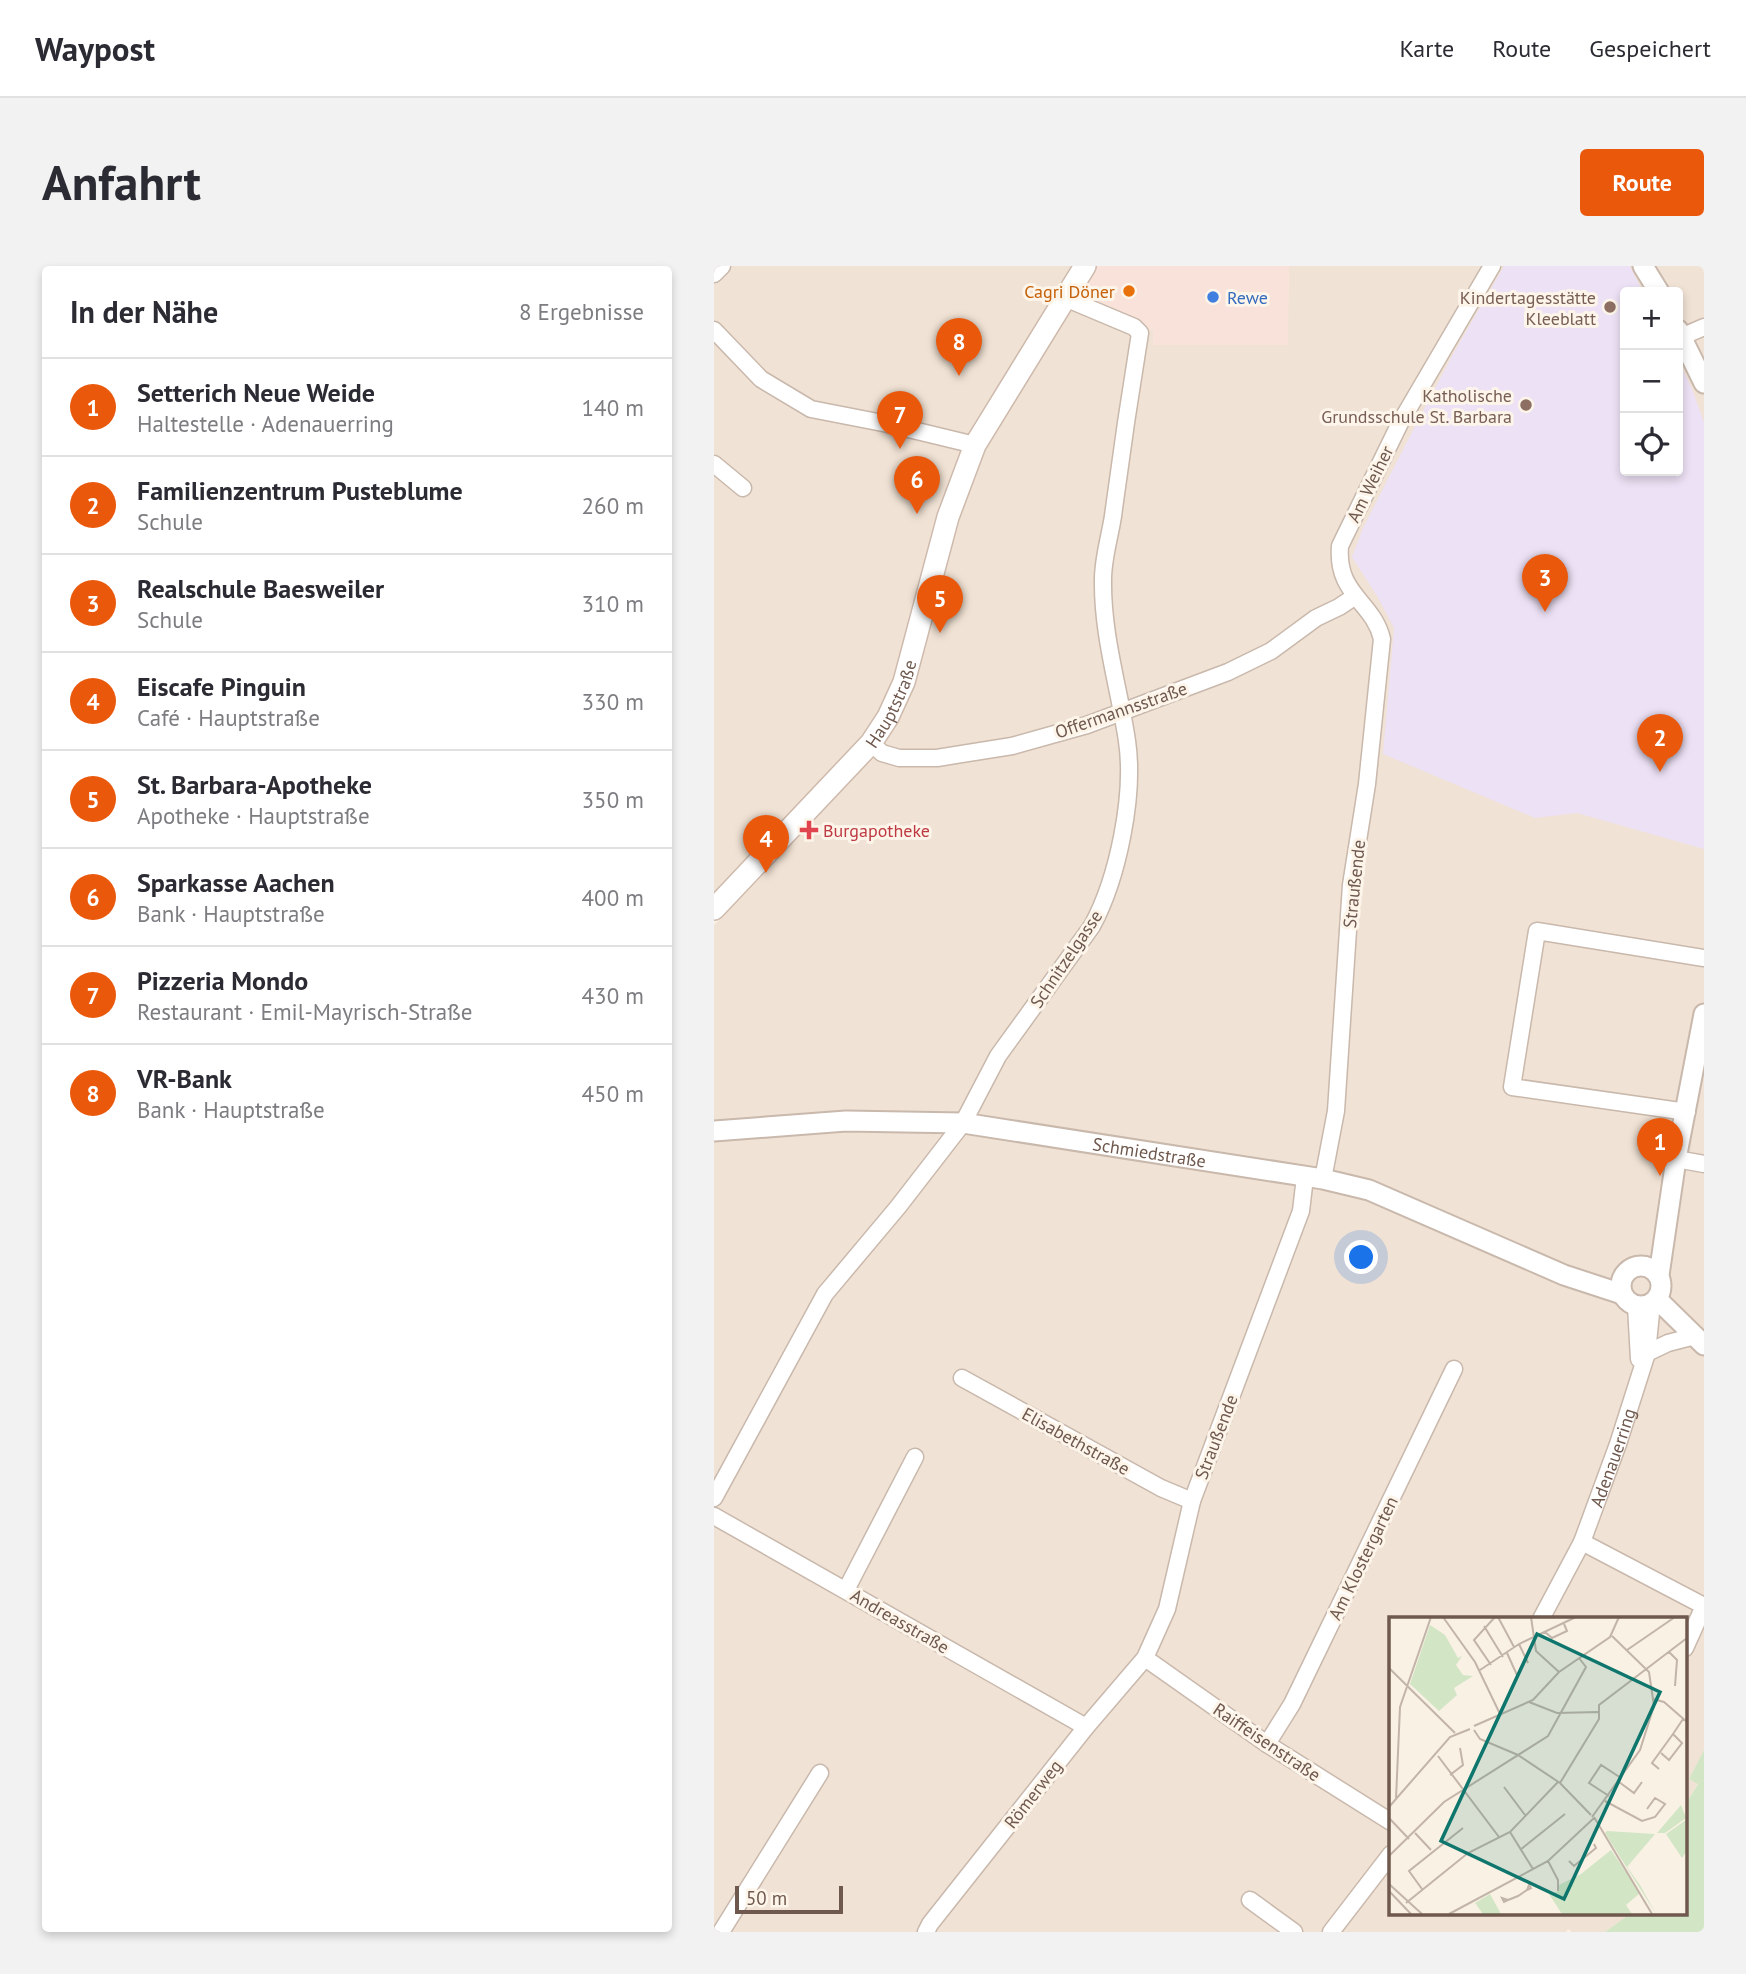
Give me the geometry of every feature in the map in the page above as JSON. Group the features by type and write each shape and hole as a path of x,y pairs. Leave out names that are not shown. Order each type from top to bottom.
{"main road":[{"name":"Hauptstraße","path":"715,906 871,743 888,717 904,681 948,517 975,445 1085,266"}],"street":[{"path":"714,274 722,266"},
{"name":"Am Weiher","path":"1354,597 1340,567 1340,546 1400,424 1492,266"},
{"path":"1643,266 1655,287"},
{"name":"Schnitzelgasse","path":"714,1498 825,1294 898,1208 963,1122 998,1056 1092,926 1103,906 1125,822 1130,779 1127,743 1104,617 1103,574 1140,332 1065,298"},
{"path":"1683,333 1704,327"},
{"path":"714,330 761,379 811,409 975,445"},
{"path":"1683,342 1704,383"},
{"path":"714,464 743,488"},
{"name":"Offermannsstraße","path":"871,743 882,753 899,758 937,758 1012,746 1122,714 1250,662 1271,651 1315,618 1354,597"},
{"name":"Straußende","path":"1145,1658 1167,1609 1192,1501 1314,1178 1336,1111 1351,885 1367,784 1382,639 1379,626 1354,597"},
{"path":"1687,1112 1512,1087 1537,931 1704,958"},
{"path":"1638,1296 1662,1288 1655,1271 1669,1218 1676,1159 1704,1014"},
{"name":"Schmiedstraße","path":"714,1131 846,1121 963,1122 1314,1178 1369,1189 1564,1275 1638,1296"},
{"path":"1676,1159 1704,1164"},
{"path":"1655,1271 1637,1265 1631,1268 1638,1296 1699,1340"},
{"name":"Adenauerring","path":"1542,1617 1582,1542 1618,1444 1647,1353 1638,1296"},
{"name":"Adenauerring","path":"1638,1296 1640,1371"},
{"path":"1647,1353 1668,1343 1699,1340"},
{"name":"Am Klostergarten","path":"1267,1744 1292,1704 1454,1369"},
{"name":"Elisabethstraße","path":"962,1378 1161,1488 1192,1501"},
{"path":"846,1590 915,1457"},
{"name":"Andreasstraße","path":"714,1516 1086,1727"},
{"path":"1582,1542 1704,1606 1686,1646"},
{"name":"Raiffeisenstraße","path":"1145,1658 1267,1744 1389,1821"},
{"name":"Römerweg","path":"926,1932 1086,1727 1145,1658"},
{"path":"721,1932 820,1773"},
{"path":"1331,1932 1389,1857"},
{"path":"1250,1900 1294,1932"}],"shaded area":[{"path":"714,266 1071,266 969,433 936,516 895,682 868,732 714,892"},
{"path":"1097,266 1289,266 1288,345 1153,345 1153,330 1077,295"},
{"path":"1289,266 1704,266 1704,1750 1689,1779 1698,1783 1686,1803 1686,1617 1389,1617 1389,1914 1630,1914 1605,1932 1572,1932 1568,1929 1566,1932 714,1932 714,925 895,727 912,683 955,522 986,448 1077,295 1153,330 1153,345 1287,345"},
{"path":"1504,266 1630,266 1640,287 1620,287 1620,476 1683,476 1683,370 1704,422 1704,849 1577,813 1535,818 1383,754 1394,628 1352,557 1363,528 1453,354"}],"green space":[{"path":"1704,1750 1704,1932 1605,1932 1630,1914 1686,1914 1686,1803 1698,1784 1689,1779"}],"place":[{"name":"Cagri Döner","path":"1129,291"},
{"name":"Rewe","path":"1213,297"},
{"name":"Kindertagesstätte Kleeblatt","path":"1610,307"},
{"name":"VR-Bank","path":"959,376"},
{"name":"Katholische Grundsschule St. Barbara","path":"1526,405"},
{"name":"Pizzeria Mondo","path":"900,449"},
{"name":"Sparkasse Aachen","path":"917,514"},
{"name":"Realschule Baesweiler","path":"1545,612"},
{"name":"St. Barbara-Apotheke","path":"940,633"},
{"name":"Familienzentrum Pusteblume","path":"1660,772"},
{"name":"Burgapotheke","path":"809,830"},
{"name":"Eiscafe Pinguin","path":"766,873"},
{"name":"Setterich Neue Weide","path":"1660,1176"}]}
